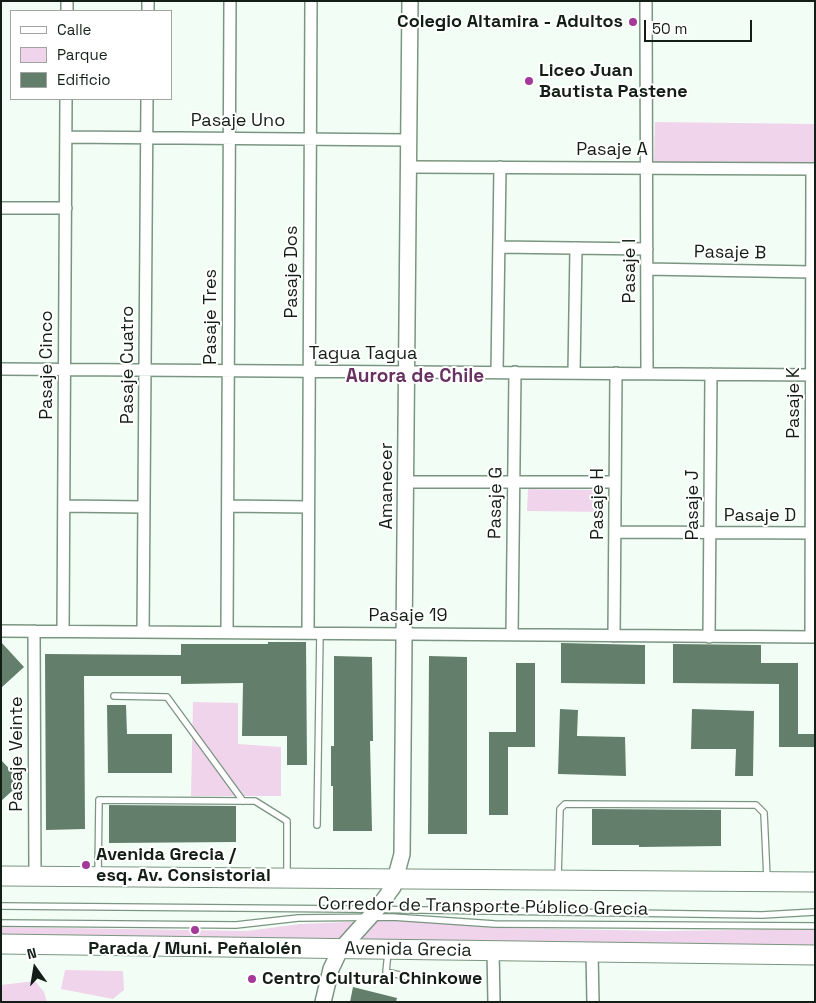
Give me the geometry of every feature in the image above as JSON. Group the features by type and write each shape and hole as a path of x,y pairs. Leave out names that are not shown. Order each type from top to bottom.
{"main road":[{"path":"1,876 815,882"},
{"name":"Avenida Grecia","path":"1,944 815,955"}],"street":[{"name":"Pasaje Tres","path":"226,632 230,1"},
{"name":"Pasaje Dos","path":"308,633 312,1"},
{"name":"Amanecer","path":"323,1002 331,970 340,950 373,913 397,878 402,854 410,1"},
{"name":"Pasaje I","path":"646,1 647,373"},
{"name":"Pasaje Cinco","path":"63,631 66,100"},
{"name":"Pasaje Cuatro","path":"143,632 147,100"},
{"name":"Pasaje Uno","path":"66,137 409,140"},
{"name":"Pasaje A","path":"409,167 813,169"},
{"path":"497,372 500,167"},
{"name":"Pasaje K","path":"813,169 813,637"},
{"path":"1,208 66,208"},
{"path":"499,247 647,249"},
{"path":"574,373 576,248"},
{"name":"Pasaje B","path":"647,269 812,272"},
{"name":"Tagua Tagua","path":"1,369 813,374"},
{"name":"Pasaje G","path":"512,634 515,372"},
{"name":"Pasaje H","path":"614,636 616,373"},
{"name":"Pasaje J","path":"710,637 711,374"},
{"path":"406,482 615,482"},
{"path":"64,506 144,506"},
{"path":"228,506 308,507"},
{"name":"Pasaje D","path":"615,532 813,533"},
{"name":"Pasaje 19","path":"1,631 813,637"},
{"name":"Pasaje Veinte","path":"34,631 35,877"},
{"path":"493,951 494,1002"},
{"path":"592,952 593,1002"}],"lane":[{"path":"317,825 320,633"},
{"path":"114,696 167,697 243,801"},
{"path":"98,877 99,800 255,801 287,821 286,878"},
{"path":"558,880 560,809 565,804 756,805 764,813 767,882"},
{"name":"Corredor de Transporte Público Grecia","path":"1,906 373,913 762,916 815,912"},
{"name":"Corredor de Transporte Público Grecia","path":"1,923 236,925 298,918 373,913 504,925 815,926"},
{"path":"388,950 386,972 418,978"}],"green space":[{"path":"655,122 815,124 815,165 654,163"},
{"path":"528,489 604,490 604,512 527,511"},
{"path":"193,702 238,703 238,744 281,747 281,796 191,796"},
{"path":"395,920 503,928 662,931 815,929 815,945 1,938 1,927 247,931 300,924"},
{"path":"65,970 123,971 124,990 113,999 61,989"},
{"path":"35,981 44,992 47,1002 1,1002 1,985"}],"building":[{"path":"1,642 24,667 1,688"},
{"path":"268,642 306,642 307,765 287,765 287,736 242,736 243,683 181,684 181,676 84,676 85,829 46,830 45,654 181,655 181,644 268,644"},
{"path":"561,643 645,645 645,684 561,683"},
{"path":"673,644 761,645 761,663 798,663 798,734 815,734 815,747 779,747 779,684 673,683"},
{"path":"334,656 372,657 373,741 370,741 372,831 333,831 331,746 334,746"},
{"path":"429,656 467,657 467,834 428,834"},
{"path":"516,663 535,663 535,747 508,747 508,815 489,815 489,732 516,732"},
{"path":"107,705 126,705 127,734 172,734 172,773 108,773"},
{"path":"560,709 578,710 577,736 625,737 626,776 558,774"},
{"path":"692,709 754,711 753,776 735,776 736,749 691,749"},
{"path":"1,760 22,782 1,801"},
{"path":"109,805 236,806 236,842 109,843"},
{"path":"592,809 721,810 721,846 639,847 639,845 592,845"},
{"path":"353,987 397,998 396,1002 350,1002"}],"place":[{"name":"Colegio Altamira - Adultos","path":"633,22"},
{"name":"Liceo Juan Bautista Pastene","path":"529,81"},
{"name":"Avenida Grecia / esq. Av. Consistorial","path":"86,865"},
{"name":"Parada / Muni. Peñalolén","path":"195,930"},
{"name":"Centro Cultural Chinkowe","path":"252,979"}],"district":[{"name":"Aurora de Chile","path":"415,377"}]}
